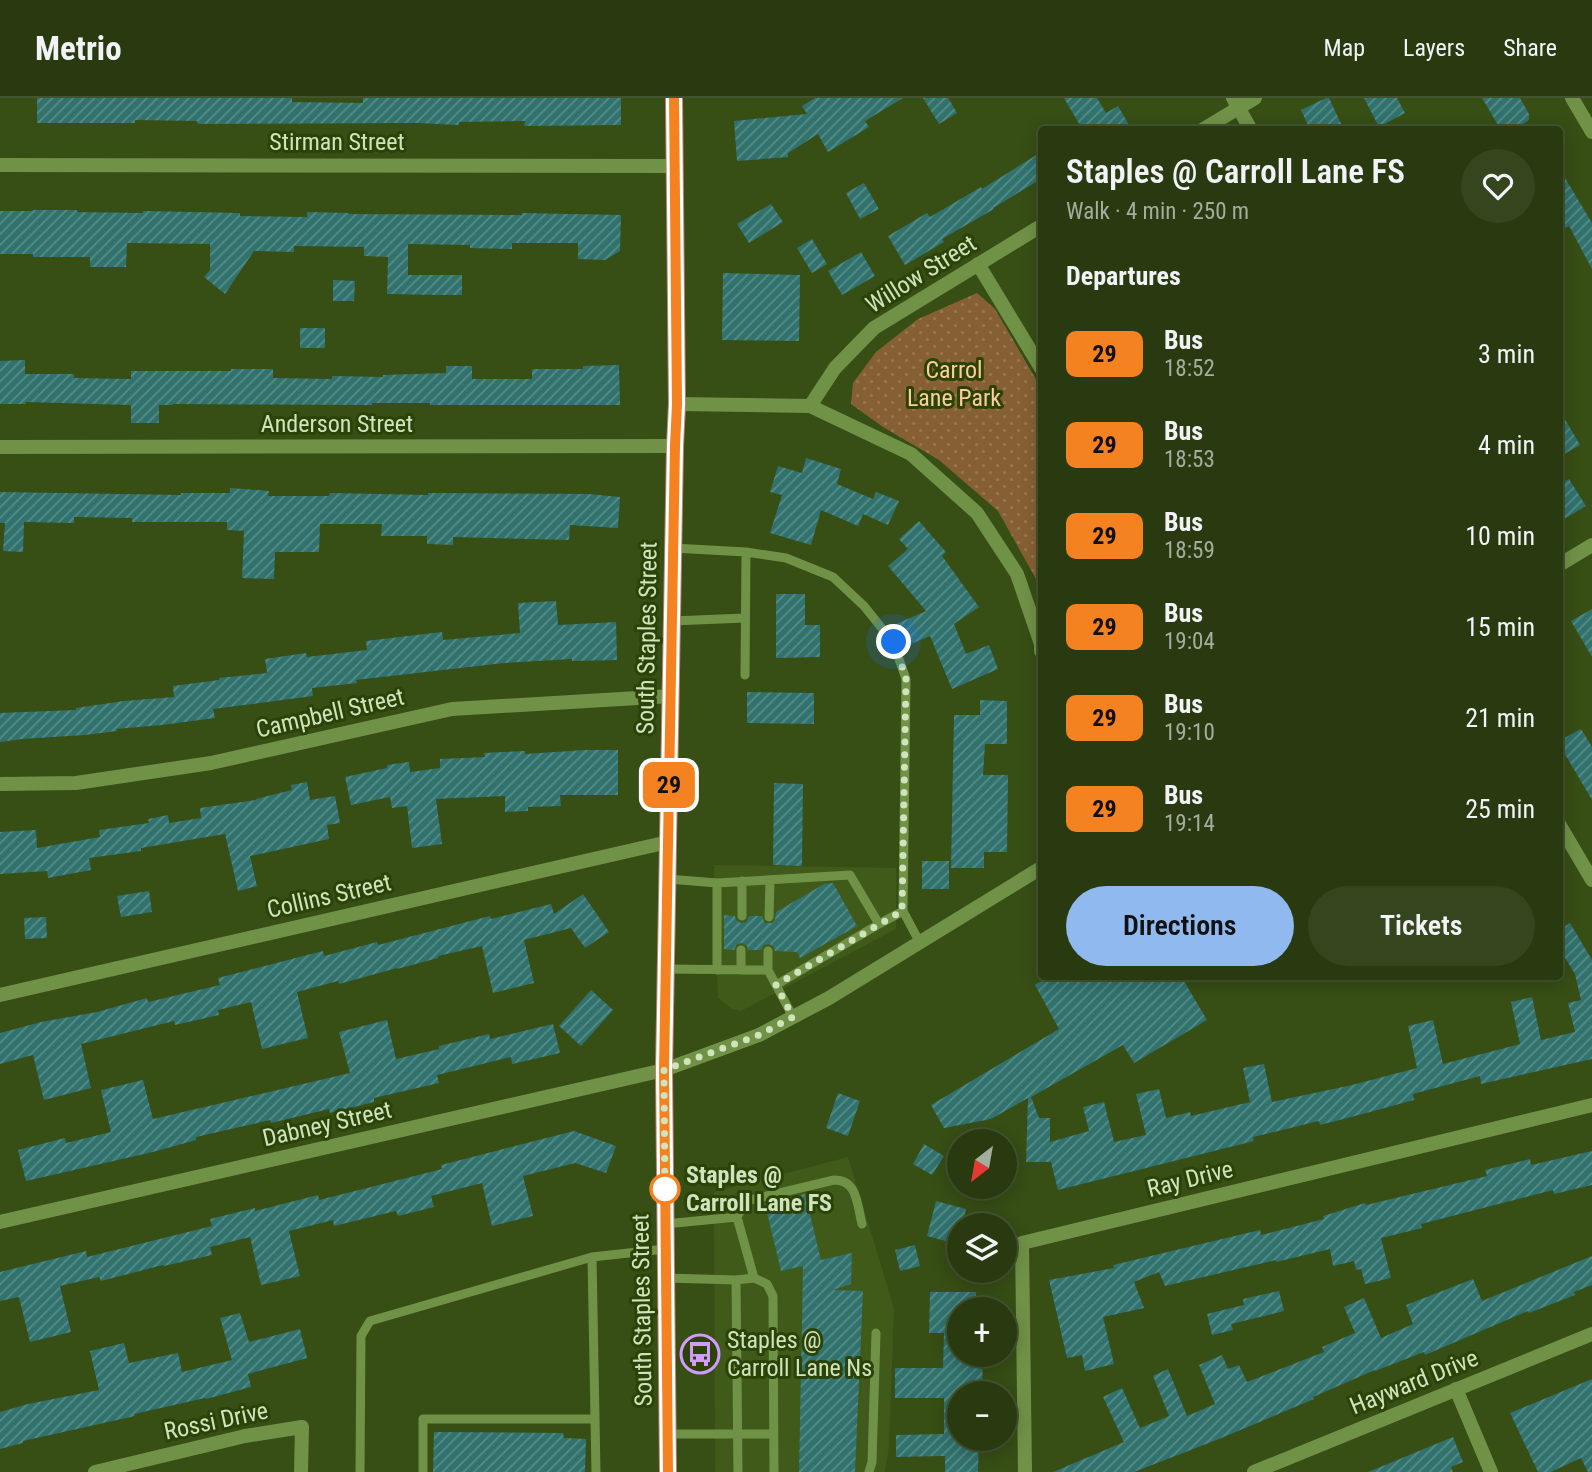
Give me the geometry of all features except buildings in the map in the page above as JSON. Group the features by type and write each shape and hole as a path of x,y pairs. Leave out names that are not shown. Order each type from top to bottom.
{"main road":[{"name":"South Staples Street","path":"668,1472 664,1070 677,404 674,98"}],"street":[{"path":"1207,126 1236,103 1255,98"},
{"path":"1572,98 1592,132"},
{"path":"1236,103 1249,126"},
{"name":"Stirman Street","path":"0,164 674,166"},
{"name":"Willow Street","path":"810,406 835,368 874,328 1038,228"},
{"path":"978,264 1038,364"},
{"path":"677,404 810,406 911,454 977,513 1017,574 1038,635"},
{"name":"Anderson Street","path":"0,447 675,446"},
{"path":"1563,563 1592,545"},
{"name":"Campbell Street","path":"0,784 76,783 211,763 452,709 671,696"},
{"path":"1563,831 1592,880"},
{"name":"Collins Street","path":"0,995 668,842"},
{"name":"Dabney Street","path":"0,1222 664,1070 759,1035 829,998 1038,870"},
{"name":"Ray Drive","path":"1025,1472 1022,1243 1592,1105"},
{"name":"Hayward Drive","path":"1254,1472 1592,1334"},
{"path":"1456,1390 1491,1472"},
{"name":"Rossi Drive","path":"96,1472 245,1436 302,1427 301,1472"}],"lane":[{"path":"673,548 746,552 786,558 833,578 864,606 894,642 906,679 902,911 920,943"},
{"path":"745,675 746,552"},
{"path":"672,621 746,618"},
{"path":"668,880 718,883 850,875 879,924"},
{"path":"769,916 770,880"},
{"path":"742,881 742,916"},
{"path":"716,970 718,883"},
{"path":"776,985 902,911"},
{"path":"741,950 741,970"},
{"path":"768,951 768,970 793,1017"},
{"path":"666,969 768,970"},
{"path":"754,1278 737,1217 746,1201 844,1180 853,1187 862,1224"},
{"path":"665,1224 737,1217"},
{"path":"360,1472 362,1336 370,1321 593,1257 665,1249"},
{"path":"593,1257 596,1472"},
{"path":"666,1278 754,1278 767,1284 773,1296 774,1472"},
{"path":"736,1280 738,1472"},
{"path":"869,1472 872,1462 876,1333"},
{"path":"423,1472 423,1419 595,1419"},
{"path":"667,1433 774,1434"}],"shaded area":[{"path":"714,865 896,868 896,929 741,1011 732,1009 718,998"},
{"path":"848,1157 894,1308 889,1446 885,1472 715,1472 714,1192"}],"green space":[{"name":"Carrol Lane Park","path":"977,293 995,309 1038,383 1038,583 998,511 939,460 883,427 851,404 853,383 876,352 918,319"}],"bus line":[{"name":"29","path":"668,1472 664,1070 677,404 674,98"}],"place":[{"name":"Staples @ Carroll Lane FS","path":"665,1189"},
{"name":"Staples @ Carroll Lane Ns","path":"700,1354"}],"route":[{"path":"665,1189 665,1199 664,1070 759,1035 793,1017 776,985 902,911 906,679 894,642"}]}
